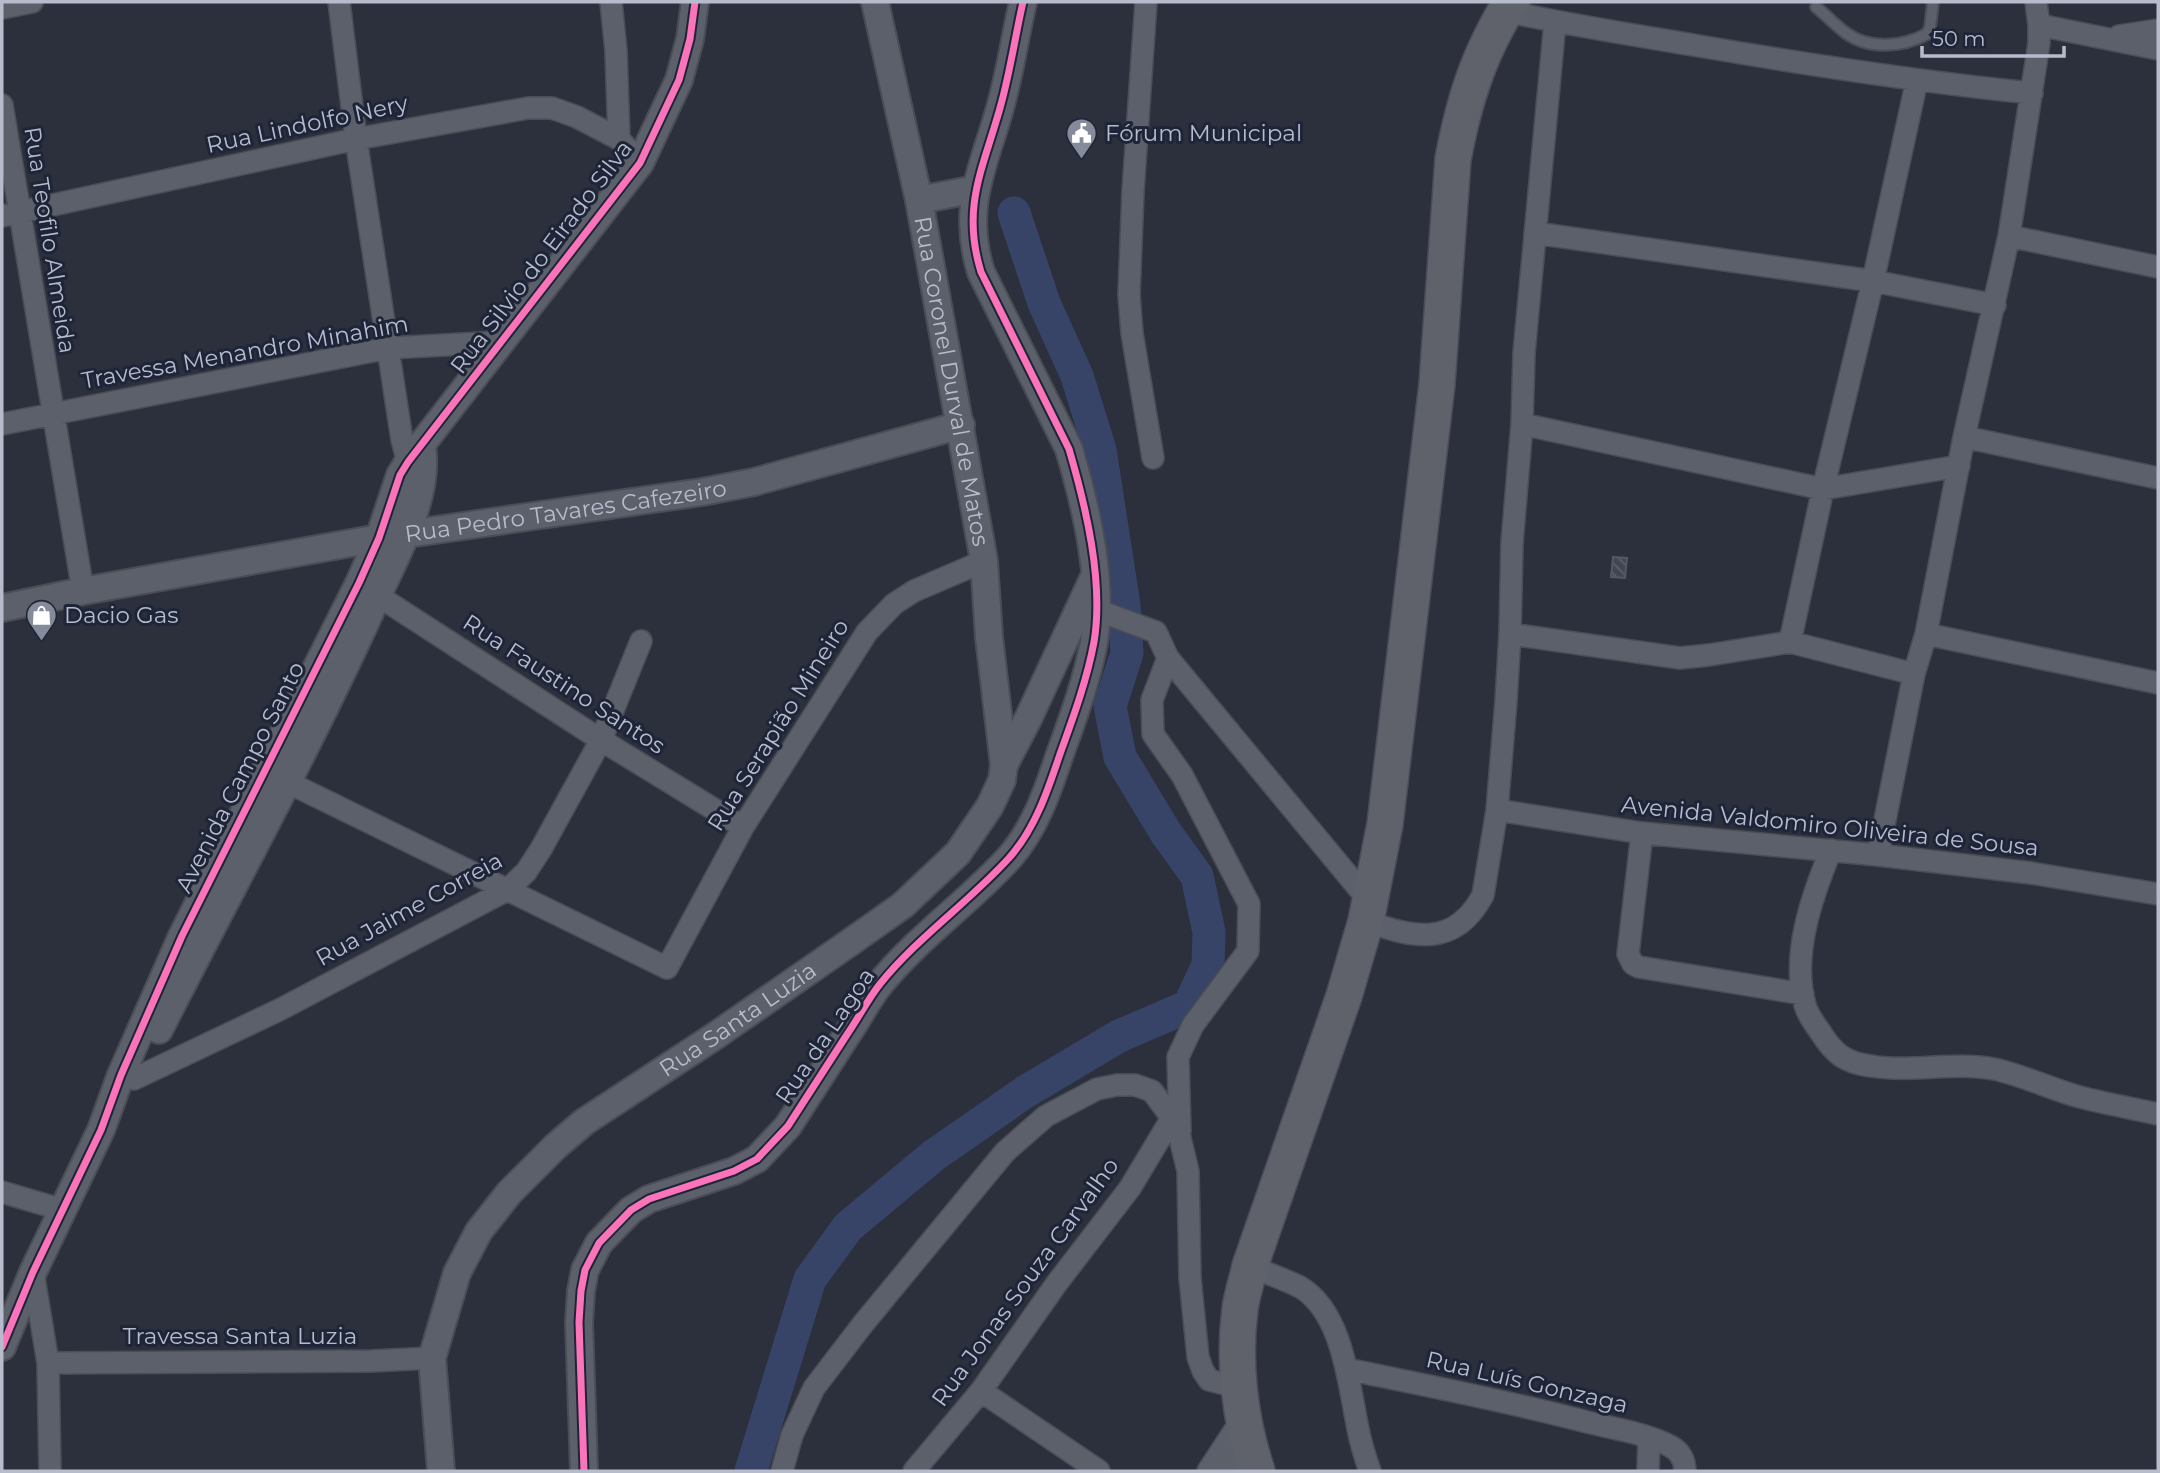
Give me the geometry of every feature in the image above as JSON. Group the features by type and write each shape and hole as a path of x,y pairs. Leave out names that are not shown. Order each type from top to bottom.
{"main road":[{"path":"1257,1471 1242,1402 1237,1339 1240,1306 1250,1266 1344,996 1368,911 1385,824 1437,384 1453,159 1476,67 1508,6"}],"street":[{"path":"2,8 32,2"},
{"path":"339,2 356,139 402,440 418,464"},
{"path":"611,2 620,139 640,163"},
{"name":"Rua Silvio do Eirado Silva","path":"418,464 500,342 640,163 679,80 690,39 695,2"},
{"name":"Rua Coronel Durval de Matos","path":"875,2 919,201 984,561 989,637 1004,765"},
{"name":"Rua da Lagoa","path":"584,1471 580,1301 585,1270 599,1243 631,1210 649,1199 734,1171 757,1160 788,1126 880,985 902,960 1010,857 1027,833 1044,798 1078,704 1094,642 1097,610 1095,575 1086,518 1069,449 985,280 974,248 972,216 976,189 1001,106 1023,2"},
{"path":"1146,2 1129,295 1132,332 1153,457"},
{"path":"1878,855 1914,674 1926,634 1964,437 2009,236 2032,93 2039,25 2036,2"},
{"path":"1508,6 1555,22 1815,66 2032,93"},
{"path":"1097,610 1156,632 1168,658 1368,911 1399,933 1421,936 1454,927 1477,908 1483,895 1497,810 1510,634 1512,543 1522,424 1524,353 1555,22"},
{"path":"2039,25 2158,49"},
{"path":"2107,38 2158,30"},
{"path":"1790,642 1917,80"},
{"name":"Rua Teofilo Almeida","path":"2,105 10,215 52,415 83,592"},
{"name":"Rua Lindolfo Nery","path":"10,215 356,139 528,108 552,108 577,117 620,139"},
{"path":"919,201 976,189"},
{"path":"1535,233 1873,281 1995,305"},
{"path":"2009,236 2158,267"},
{"name":"Travessa Menandro Minahim","path":"2,424 388,348 500,342"},
{"path":"1522,424 1823,489 1959,466"},
{"name":"Rua Pedro Tavares Cafezeiro","path":"2,608 379,538 702,492 754,482 961,425"},
{"path":"1964,437 2158,478"},
{"name":"Avenida Campo Santo","path":"2,1347 33,1272 128,1077 182,936 276,777 368,589 406,534 418,464"},
{"name":"Avenida Campo Santo","path":"368,589 379,538 400,475 418,464"},
{"name":"Rua Serapião Mineiro","path":"507,890 667,968 743,827 867,632 894,604 914,590 984,561"},
{"name":"Rua Santa Luzia","path":"439,1465 432,1358 457,1273 479,1231 509,1193 584,1122 715,1036 903,905 958,853 990,806 1002,780 1004,765 1095,575"},
{"name":"Rua Faustino Santos","path":"368,589 601,740 743,827"},
{"path":"1510,634 1680,658 1790,642 1914,674"},
{"path":"1926,634 2158,683"},
{"name":"Rua Jaime Correia","path":"128,1077 279,1010 507,890 526,872 541,849 601,740 641,641"},
{"path":"1168,658 1152,700 1153,734 1182,775 1249,904 1248,951 1193,1025 1178,1057 1176,1128 1188,1171 1189,1278 1198,1357 1209,1380 1242,1402 1225,1445 1209,1471"},
{"path":"276,777 507,890"},
{"name":"Avenida Valdomiro Oliveira de Sousa","path":"1497,810 1642,833 1831,850 2031,873 2158,894"},
{"path":"1642,833 1628,954 1633,964 1803,994"},
{"path":"1831,850 1816,885 1807,917 1801,977 1811,1019 1831,1049 1852,1062 1874,1067 1965,1065 1996,1070 2080,1097 2158,1114"},
{"path":"782,1471 792,1435 814,1388 863,1324 1005,1152 1046,1116 1097,1089 1135,1085 1152,1091 1176,1128"},
{"name":"Rua Jonas Souza Carvalho","path":"914,1471 981,1391 1057,1283 1176,1128"},
{"path":"2,1192 62,1210"},
{"path":"1250,1266 1301,1288 1317,1301 1329,1321 1347,1369 1357,1427 1370,1471"},
{"path":"33,1272 48,1363 50,1471"},
{"name":"Travessa Santa Luzia","path":"48,1363 370,1361 432,1358"},
{"name":"Rua Luís Gonzaga","path":"1347,1369 1531,1407 1649,1438 1672,1446 1682,1456 1685,1467"},
{"path":"981,1391 1099,1471"},
{"path":"1648,1471 1649,1438"},
{"path":"1225,1445 1233,1471"}],"lane":[{"path":"1816,7 1848,35 1879,45 1893,45 1927,34 1933,2"}],"building":[{"path":"1613,557 1627,558 1625,578 1611,577"}],"waterway":[{"path":"751,1471 810,1279 848,1227 933,1156 1025,1092 1119,1036 1189,1006 1208,965 1209,932 1197,876 1166,833 1120,757 1110,706 1127,653 1124,605 1100,450 1077,376 1044,303 1014,213"}],"cycle path":[{"path":"2,1347 33,1272 101,1130 121,1075 182,936 359,583 379,538 400,475 640,163 679,80 690,39 695,2"},
{"path":"584,1471 579,1322 581,1291 585,1270 599,1243 631,1210 649,1199 734,1171 757,1159 788,1126 880,984 911,951 994,874 1018,847 1045,795 1084,685 1094,642 1097,595 1092,545 1081,495 1069,449 981,272 973,228 977,188 1004,95 1023,2"}],"place":[{"name":"Fórum Municipal","path":"1082,160"},
{"name":"Dacio Gas","path":"41,642"}]}
